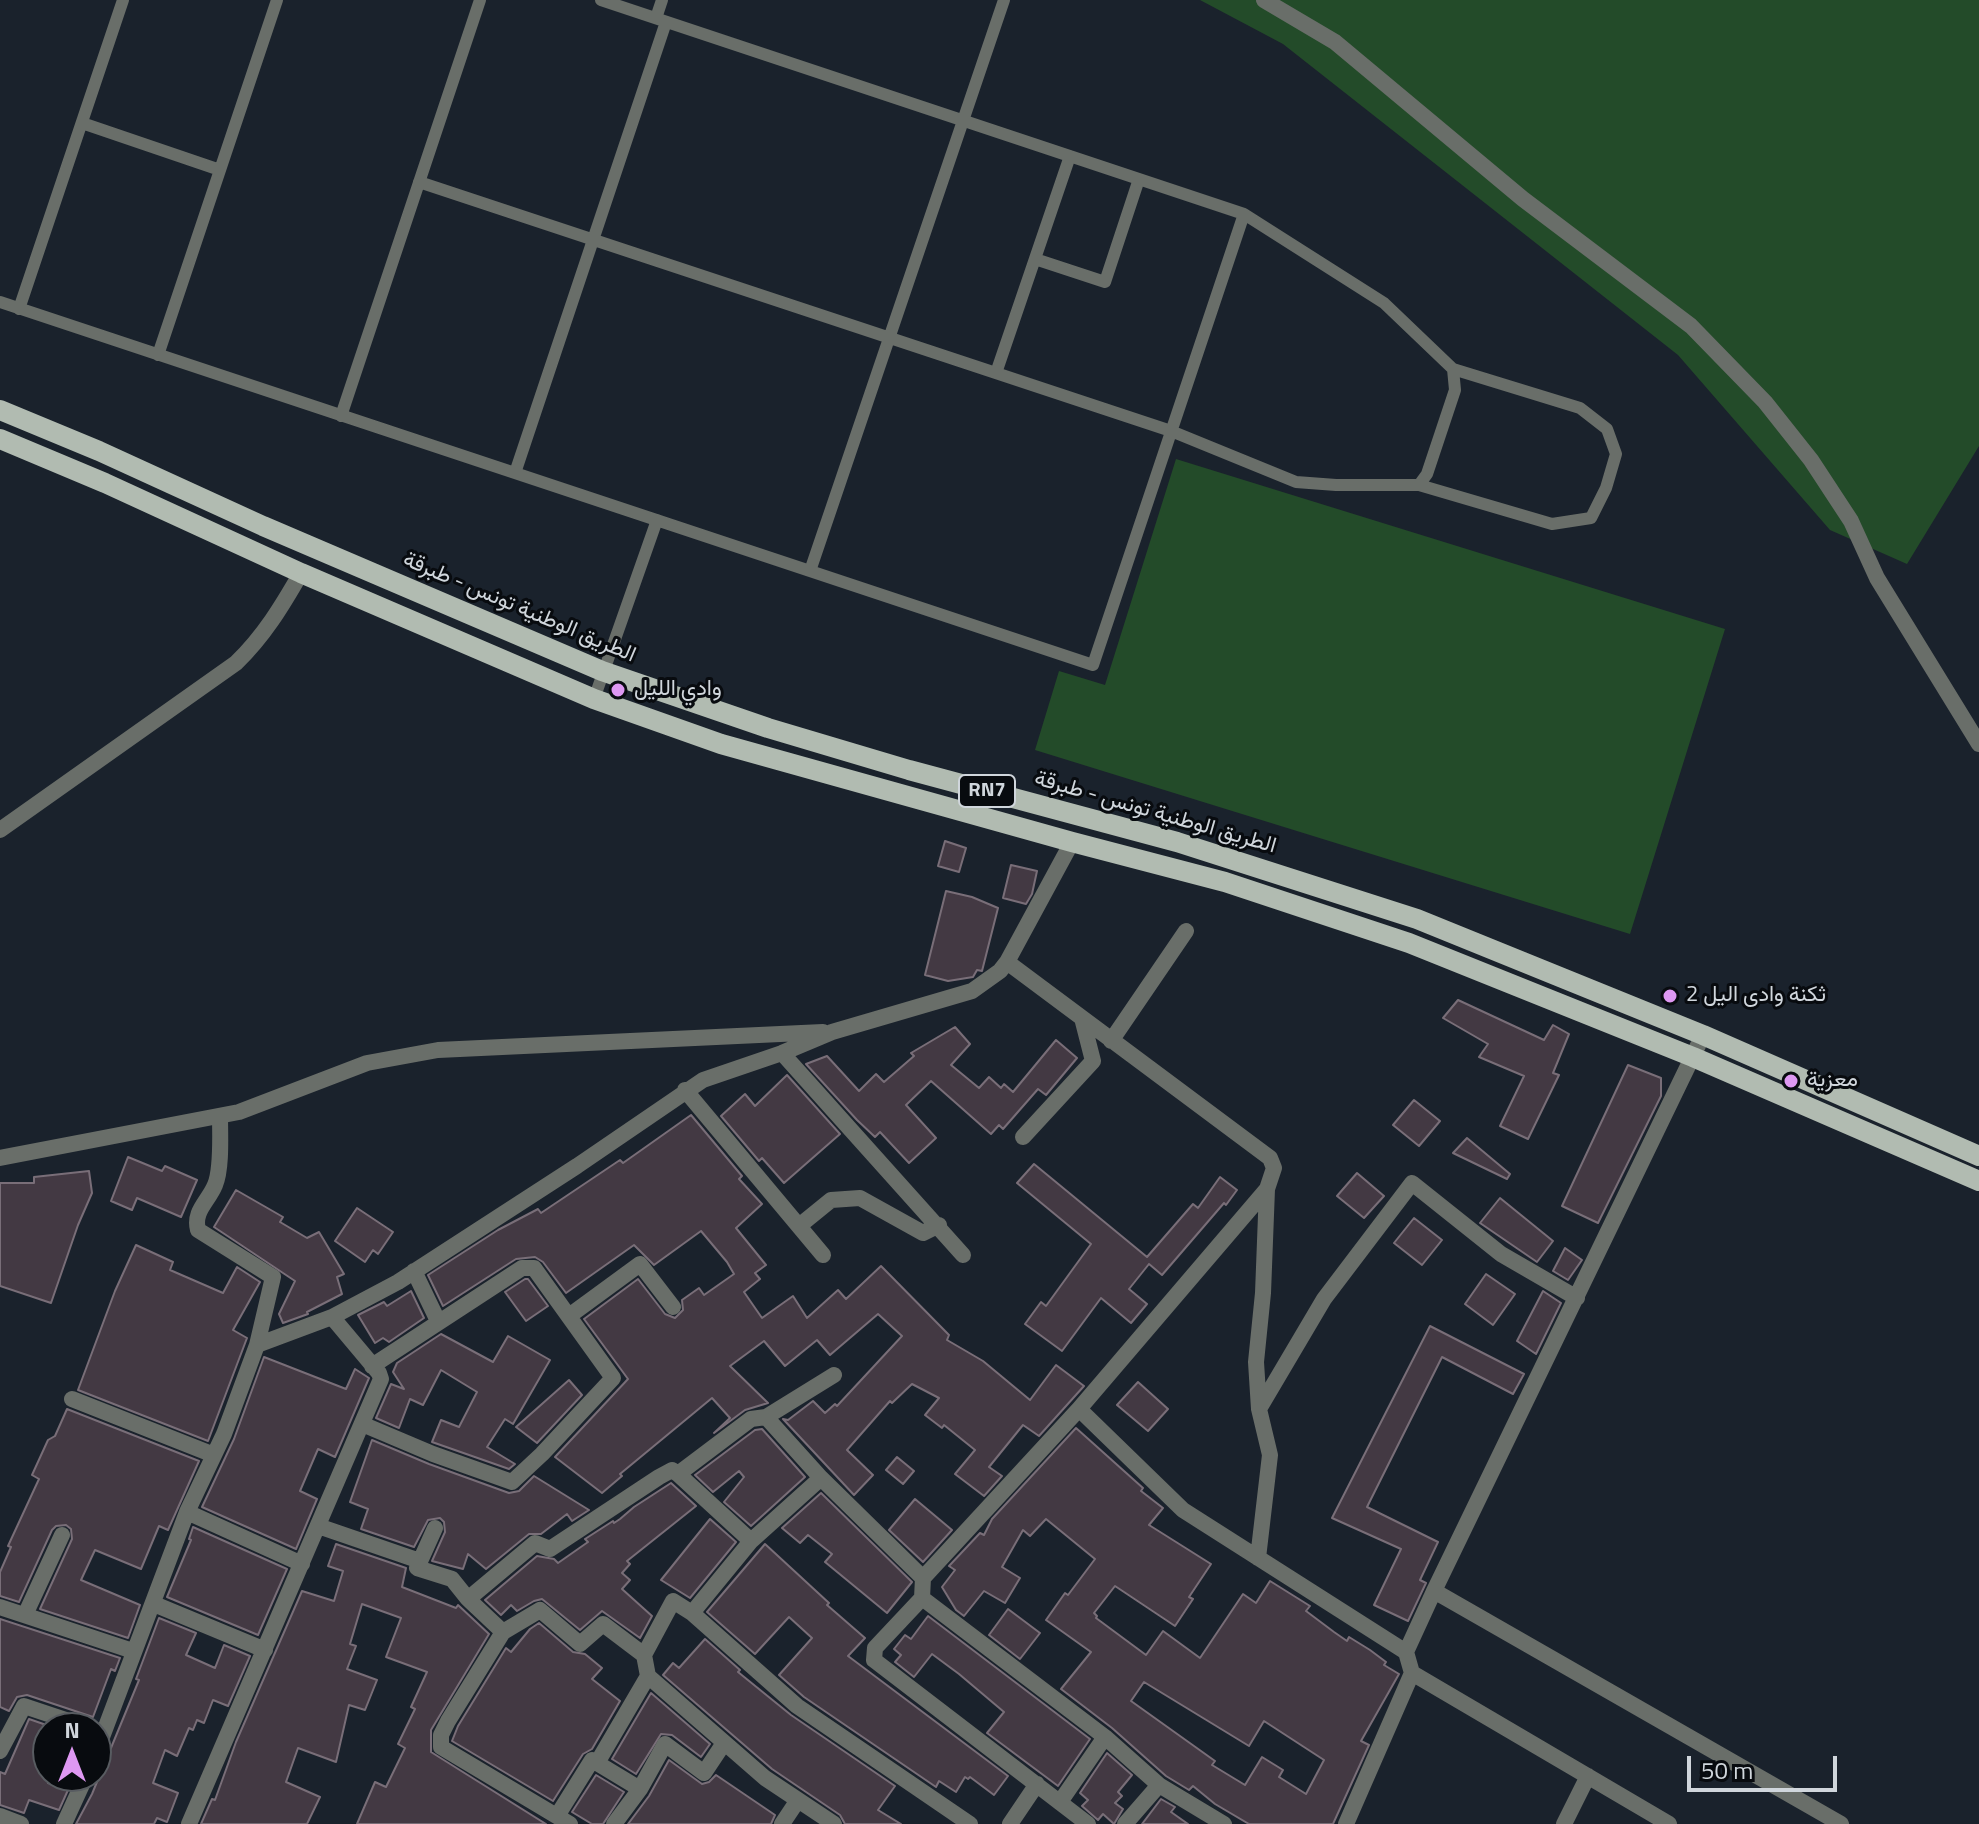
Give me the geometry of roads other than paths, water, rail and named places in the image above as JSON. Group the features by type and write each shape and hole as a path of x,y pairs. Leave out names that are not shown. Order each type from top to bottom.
{"main road":[{"name":"الطريق الوطنية تونس - طبرقة","path":"0,410 602,671 853,754 1163,838 1417,919 1703,1035 1979,1156"},
{"name":"RN7","path":"0,439 594,699 721,744 1225,882 1409,943 1693,1057 1979,1181"}],"street":[{"path":"1264,0 1335,42 1523,199 1679,316 1765,402 1811,460 1851,521 1877,578 1979,744"},
{"path":"0,830 236,663 273,622 301,573"},
{"path":"257,1345 332,1317 414,1271 703,1080 832,1032 972,991 1000,971 1007,962 1072,842"},
{"path":"1111,1041 1186,931"},
{"path":"1007,962 1270,1158 1274,1168 1267,1189 1263,1293 1256,1362 1259,1409 1270,1455 1258,1558"},
{"path":"1023,1137 1093,1061 1082,1018"},
{"path":"0,1158 239,1112 367,1063 438,1050 832,1032"},
{"path":"1346,1824 1412,1673 1406,1652 1703,1035"},
{"path":"782,1053 963,1255"},
{"path":"685,1090 823,1255"},
{"path":"105,1712 154,1604 187,1512 214,1455 257,1345 273,1277 198,1230 197,1215 217,1183 220,1116"},
{"path":"1259,1409 1324,1299 1412,1183 1501,1254 1577,1298"},
{"path":"1088,1824 874,1660 875,1648 922,1598 923,1578 1079,1409 1267,1189"},
{"path":"799,1226 831,1200 860,1198 923,1233 939,1225"},
{"path":"569,1316 640,1264 673,1307"},
{"path":"362,1424 512,1482 613,1378 534,1268 529,1267 522,1268 372,1366"},
{"path":"414,1271 438,1321"},
{"path":"189,1824 381,1379 332,1317"},
{"path":"678,1474 751,1419 766,1417 834,1375"},
{"path":"72,1399 214,1455"},
{"path":"1079,1409 1183,1510 1406,1652"},
{"path":"766,1417 821,1478 923,1578"},
{"path":"468,1599 535,1543 550,1549 672,1470 751,1541"},
{"path":"692,1613 751,1541 821,1478"},
{"path":"187,1512 302,1564"},
{"path":"318,1526 420,1561"},
{"path":"435,1528 417,1568 452,1579 503,1632"},
{"path":"25,1615 62,1535"},
{"path":"1434,1591 1841,1824"},
{"path":"922,1598 1105,1737 1159,1785 1224,1824"},
{"path":"834,1824 765,1778 648,1676 644,1655 673,1601 692,1613 797,1706 970,1824"},
{"path":"154,1604 265,1650"},
{"path":"0,1607 133,1651"},
{"path":"640,1789 592,1760 563,1820 441,1747 441,1735 503,1632 540,1610 580,1644 603,1624 644,1655"},
{"path":"1412,1673 1660,1822"},
{"path":"597,1763 648,1676"},
{"path":"0,1751 24,1706 42,1712"},
{"path":"1060,1802 1105,1737"},
{"path":"614,1824 640,1789 665,1744 704,1773 724,1743"},
{"path":"1564,1824 1588,1776"},
{"path":"1010,1824 1037,1784"},
{"path":"1125,1824 1159,1785"},
{"path":"64,1824 79,1792"},
{"path":"782,1824 798,1800"},
{"path":"0,1816 21,1824"}],"lane":[{"path":"19,309 123,0"},
{"path":"158,355 277,0"},
{"path":"341,416 480,0"},
{"path":"419,182 1171,431 1296,482 1419,485 1552,524 1591,518 1606,488 1616,454 1607,429 1580,408 1453,369 1384,303 1244,214 601,0"},
{"path":"515,473 593,239 661,20 662,0"},
{"path":"810,571 1004,0"},
{"path":"82,123 220,170"},
{"path":"996,373 1070,156"},
{"path":"1035,259 1105,282 1139,179"},
{"path":"0,302 1093,665 1244,214"},
{"path":"1419,485 1427,474 1455,390 1453,369"},
{"path":"594,699 657,520"}],"place":[{"name":"وادي الليل","path":"618,690"},
{"name":"ثكنة وادى اليل 2","path":"1670,996"},
{"name":"معزية","path":"1791,1081"}]}
